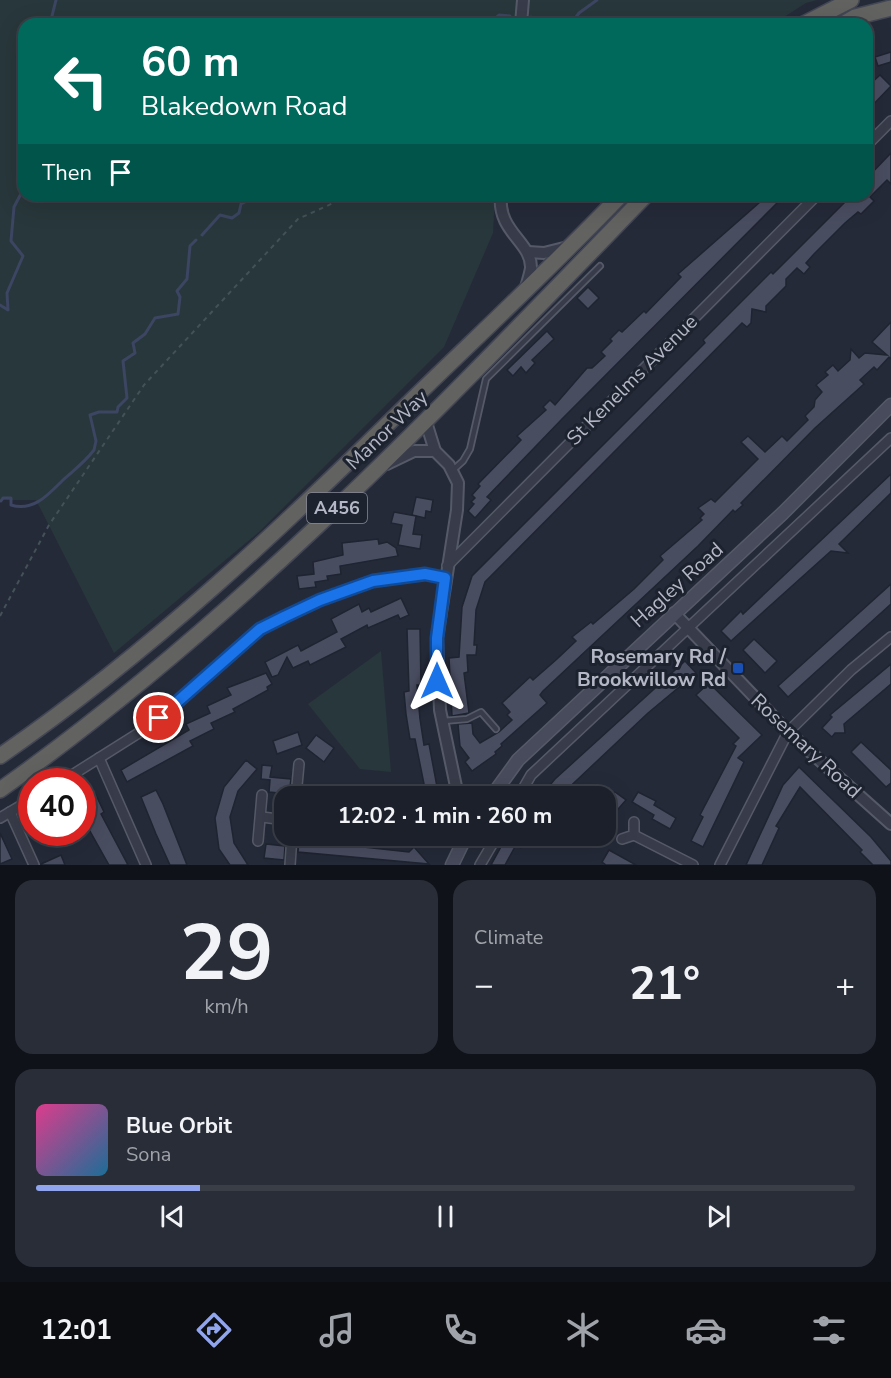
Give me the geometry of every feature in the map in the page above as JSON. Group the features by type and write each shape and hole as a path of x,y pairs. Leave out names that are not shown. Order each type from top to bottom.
{"highway":[{"path":"816,18 851,0"},
{"path":"853,18 891,8"},
{"name":"Manor Way","path":"0,756 115,670 225,578 308,502 615,201"},
{"name":"Manor Way","path":"0,790 56,751 133,687 327,517 426,422 640,201"}],"main road":[{"name":"Hagley Road","path":"499,786 518,760 783,513 891,405"},
{"path":"452,865 461,846"}],"street":[{"path":"522,18 523,0"},
{"path":"873,139 891,121"},
{"path":"501,201 502,220 528,252 531,266 525,291"},
{"name":"St Kenelms Avenue","path":"447,566 811,201"},
{"path":"528,252 560,251 571,246"},
{"path":"426,422 435,451 453,470 458,483 457,510 437,638 437,681 442,721 456,786"},
{"name":"Hagley Road","path":"525,786 531,776 891,438"},
{"path":"376,468 414,452 435,451"},
{"path":"83,768 145,729 260,629 320,600 373,581 425,574 445,578"},
{"name":"Rosemary Road","path":"674,613 788,732 891,824"},
{"path":"720,865 788,732 851,670 891,637"},
{"path":"99,758 146,865"},
{"path":"297,786 299,764"},
{"path":"258,841 262,818 262,795"},
{"path":"0,819 18,808"},
{"path":"10,812 34,865"},
{"path":"262,818 274,819"},
{"path":"634,822 634,835"},
{"path":"622,839 634,835 693,865"},
{"path":"290,865 291,846"},
{"path":"480,865 491,846"}],"lane":[{"path":"453,470 470,449 486,379 600,266"},
{"path":"442,721 467,719 481,712 496,729"}],"path":[{"path":"0,616 49,525 144,385 298,219 338,201"}],"shaded area":[{"path":"0,0 517,0 517,18 18,18 18,201 495,201 493,233 444,347 259,532 114,653 36,500 0,500"},
{"path":"528,0 817,0 806,3 782,18 529,18"},
{"path":"381,651 391,772 360,769 308,704"}],"building":[{"path":"891,52 891,62 878,66 875,57"},
{"path":"880,75 891,86 873,105 873,81"},
{"path":"891,153 891,184 887,180 873,194 873,172"},
{"path":"761,201 779,201 487,497 491,500 475,518 468,511 474,504 471,502 475,498 472,495 480,486 478,484 521,440 517,436 546,410 543,407 550,400 555,405 587,368 592,368 605,356 601,352 612,341 610,339 619,330 622,332 644,311 646,313 681,277 678,274"},
{"path":"846,201 874,201 861,214 858,212 845,223 814,254 806,263 810,267 804,274 797,268 786,279 786,286 766,306 766,312 752,309 751,323 747,327 742,323 485,582 476,610 474,645 477,645 476,655 467,655 468,672 464,673 469,713 452,716 449,658 459,657 462,607 472,576 705,343 703,340 771,272 773,274"},
{"path":"588,287 599,298 588,309 577,298"},
{"path":"891,322 891,359 889,357 877,370 874,367 860,380 864,384 815,428 741,503 743,505 735,512 733,510 698,546 543,691 540,695 547,703 501,744 496,754 472,771 465,762 469,758 460,746 458,724 472,723 473,734 480,743 499,732 512,720 507,715 510,712 502,703 530,677 533,680 557,659 576,641 572,637 591,622 593,624 634,589 663,560 660,556 702,520 700,518 704,514 698,508 711,499 715,502 758,459 741,442 748,436 765,452 782,436 787,441 808,420 805,416 814,407 815,400 822,392 816,385 828,375 825,372 833,365 838,371 850,360 851,349 859,358 865,353 887,355 872,342"},
{"path":"547,331 554,339 532,360 535,363 526,373 521,367 513,376 507,370"},
{"path":"891,474 891,493 839,544 848,553 831,551 731,641 721,631 741,611 743,614"},
{"path":"416,497 433,500 431,512 426,511 425,518 412,515"},
{"path":"394,512 416,516 413,534 422,535 420,549 398,545 402,525 391,523"},
{"path":"378,539 379,544 387,542 396,548 398,556 340,566 341,574 327,576 328,580 315,582 316,587 299,589 297,576 314,574 313,562 343,555 342,543"},
{"path":"891,584 891,604 788,697 778,686"},
{"path":"401,598 409,615 400,619 398,615 368,628 367,625 341,639 346,647 310,665 308,661 293,668 287,657 278,675 272,677 265,662 298,645 301,651 337,632 331,619 359,604 362,612 369,608 371,612"},
{"path":"407,629 420,629 421,685 417,685 420,719 424,745 429,744 437,786 424,786 415,739 410,739 404,692 409,691"},
{"path":"754,639 777,661 765,673 743,650"},
{"path":"685,661 696,673 648,713 571,786 549,786"},
{"path":"891,664 891,684 844,724 845,733 835,733 832,737 822,728 832,717 830,715"},
{"path":"266,673 272,684 267,687 268,690 233,709 235,712 211,723 214,729 190,741 193,746 127,782 121,770 189,730 186,724 210,713 207,706 231,695 227,688"},
{"path":"709,683 762,735 738,758 744,762 703,847 691,841 703,817 700,815 736,746 733,744 739,738 696,695"},
{"path":"298,732 302,745 277,754 273,741"},
{"path":"316,735 334,748 324,762 306,748"},
{"path":"861,742 891,770 891,783 886,787 851,752"},
{"path":"246,760 257,769 238,791 230,817 234,843 248,865 230,865 219,849 215,818 224,787"},
{"path":"262,765 272,766 270,777 291,779 290,786 274,786 274,792 269,792 270,780 261,779"},
{"path":"799,767 871,837 891,861 891,865 873,865 860,852 862,850 800,787 776,826 779,828 762,865 746,865 783,785"},
{"path":"156,790 187,865 170,865 156,834 141,797"},
{"path":"638,792 656,801 654,805 676,818 670,829 652,819 654,815 632,802"},
{"path":"616,793 626,800 616,812"},
{"path":"96,795 104,812 101,814 128,865 109,865 96,842"},
{"path":"0,833 12,859 0,864"},
{"path":"266,844 285,846 284,860 264,858"},
{"path":"298,846 354,846 409,852 414,847 429,864 298,852"},
{"path":"501,846 515,846 505,865 491,865"},
{"path":"609,850 636,865 606,865 602,862"},
{"path":"61,855 65,865 41,865 41,864"}],"waterway":[{"path":"52,18 56,0"},
{"path":"575,18 597,0"},
{"path":"496,18 499,15 510,16"},
{"path":"0,305 8,310 7,293 23,256 11,241 14,207 18,199"},
{"path":"202,235 220,215 232,218 239,213 241,204 247,201"},
{"path":"1,501 3,498 11,498 11,505 19,507 40,501 94,450 96,441 90,415 99,412 117,412 118,407 127,398 123,361 135,353 133,343 145,334 155,318 178,314 180,297 177,291 187,279 190,246 196,240"}],"place":[{"name":"Rosemary Rd / Brookwillow Rd","path":"738,668"}],"route":[{"path":"159,718 260,629 320,600 373,581 425,574 445,578 437,638 437,681"}]}
